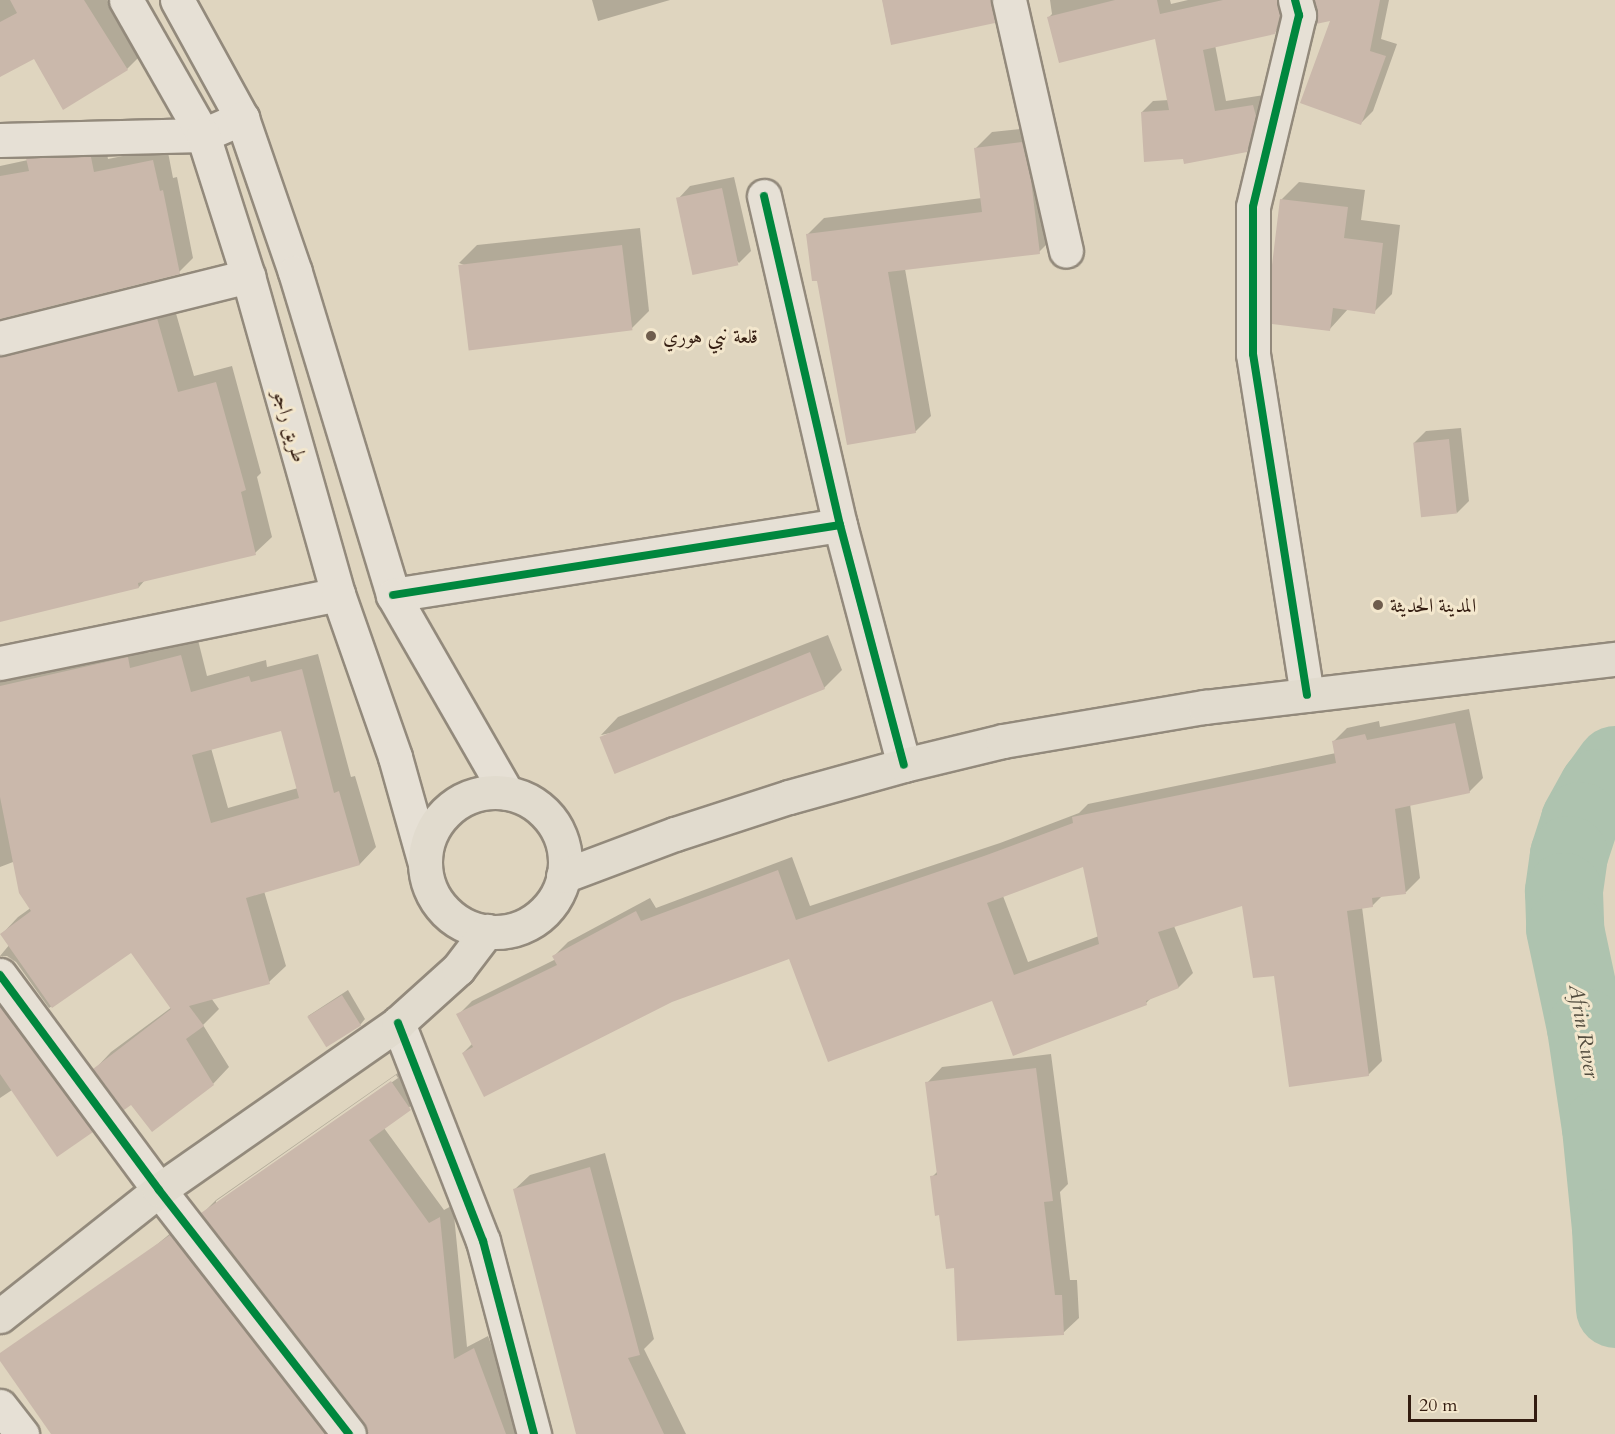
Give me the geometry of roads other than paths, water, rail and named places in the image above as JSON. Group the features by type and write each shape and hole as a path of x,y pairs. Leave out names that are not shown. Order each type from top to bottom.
{"main road":[{"path":"563,876 675,834 789,797 904,765 1003,741 1104,722 1307,695 1615,659"},
{"path":"486,793 507,794 533,804 553,823 561,840 565,858 563,876 553,900 536,919 504,932 487,931 469,927 441,907 429,886 424,864 427,843 435,824 448,809 466,798 486,793"},
{"path":"0,1316 159,1190 398,1023 458,969 487,931"}],"street":[{"name":"طريق راجو","path":"126,0 202,135 248,276 338,594 395,757 424,864"},
{"path":"177,0 242,118 295,272 393,595 507,794"},
{"path":"1009,0 1066,251"},
{"path":"1295,0 1299,15 1253,207 1253,354 1307,695"},
{"path":"0,140 202,135 242,118"},
{"path":"764,196 840,525 904,765"},
{"path":"0,338 248,276"},
{"path":"393,595 840,525"},
{"path":"0,663 338,594"},
{"path":"0,975 159,1190 349,1434"},
{"path":"398,1023 483,1241 534,1434"},
{"path":"0,1406 22,1434"}],"waterway":[{"name":"Afrin Rıver","path":"1615,765 1598,788 1580,821 1569,855 1564,892 1565,929 1586,1028 1601,1128 1611,1228 1615,1309"}],"place":[{"name":"قلعة نبي هوري","path":"651,336"},
{"name":"المدينة الحديثة","path":"1378,605"}]}
